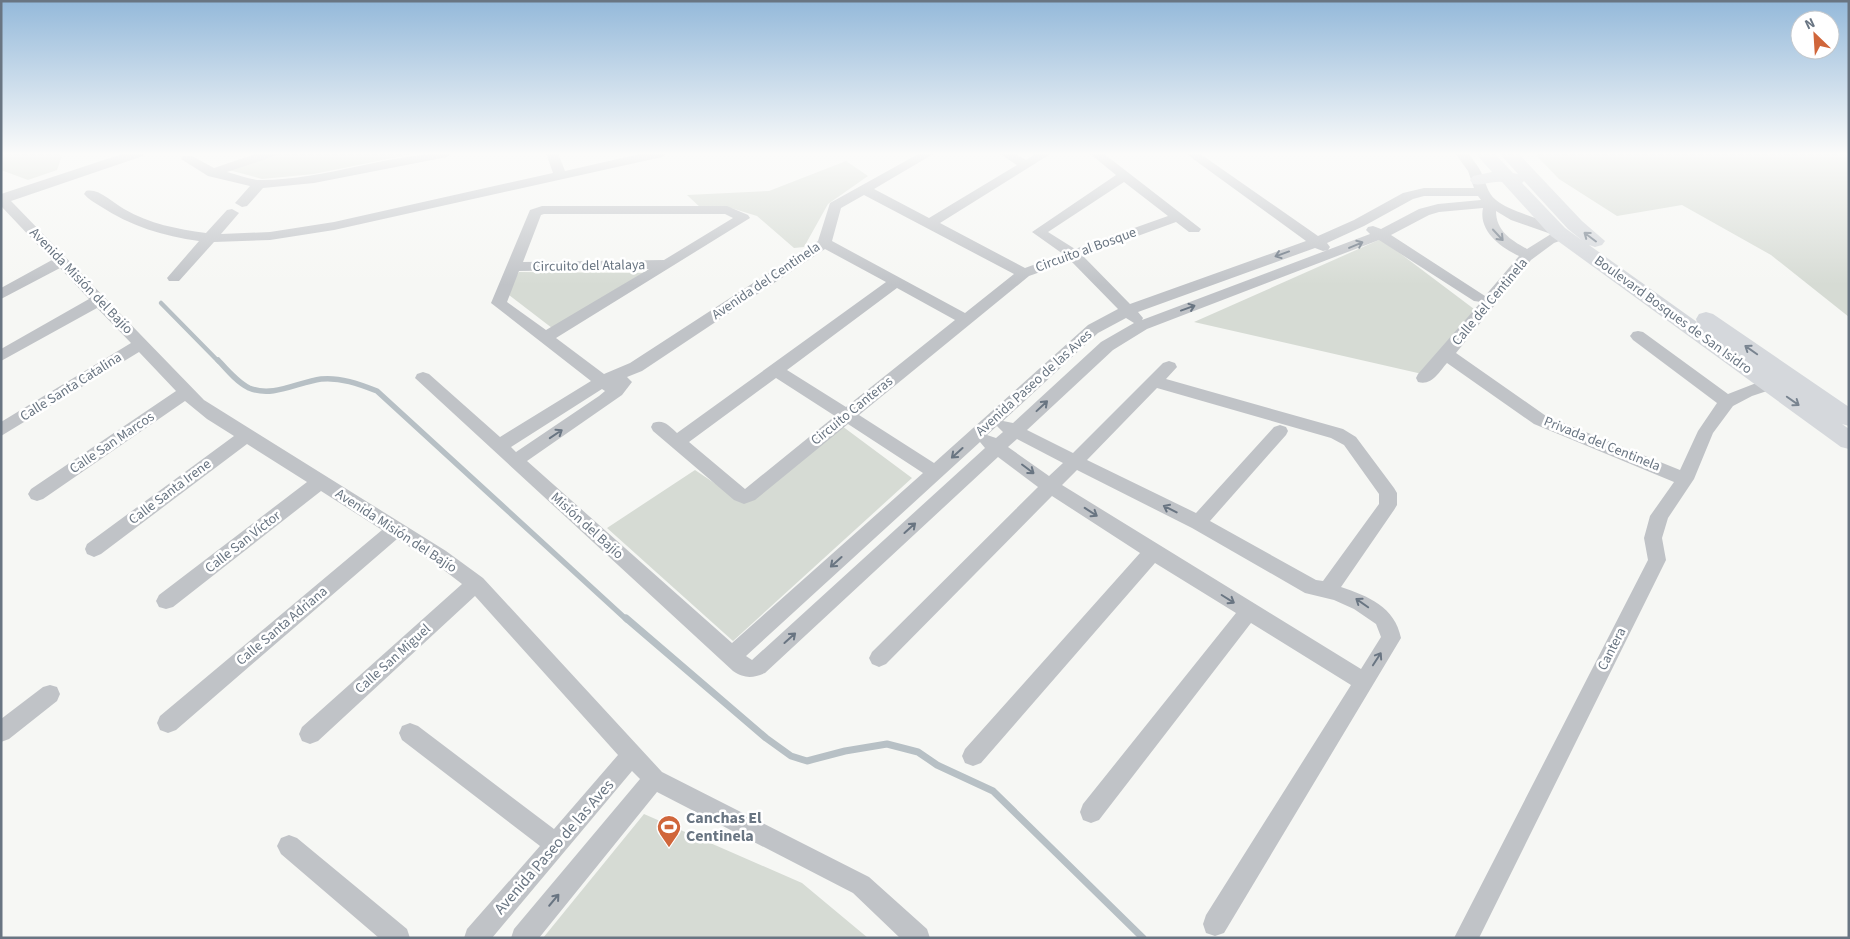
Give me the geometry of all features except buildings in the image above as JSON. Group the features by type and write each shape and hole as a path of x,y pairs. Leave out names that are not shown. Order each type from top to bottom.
{"main road":[{"name":"Boulevard Bosques de San Isidro","path":"1533,197 1560,234 1849,440"},
{"name":"Boulevard Bosques de San Isidro","path":"1550,197 1575,225 1591,238 1849,418"}],"street":[{"path":"95,197 104,204 155,228 176,235 209,238 254,238 289,234 463,197"},
{"path":"174,278 247,197"},
{"name":"Avenida del Centinela","path":"515,461 609,386 824,243 835,206 852,197"},
{"name":"Circuito al Bosque","path":"878,197 1024,273"},
{"path":"929,224 974,197"},
{"path":"1092,197 1039,232 1074,255 1142,325"},
{"path":"1151,197 1194,229"},
{"path":"1253,197 1334,254"},
{"name":"Avenida Paseo de las Aves","path":"732,656 1093,329 1128,310 1317,242 1359,223 1407,197"},
{"name":"Avenida Paseo de las Aves","path":"753,670 1107,346 1142,325 1334,254 1424,212 1468,197"},
{"path":"1485,197 1488,221 1494,231 1504,242 1529,255"},
{"path":"1491,197 1516,217 1560,234"},
{"name":"Avenida Misión del Bajío","path":"2,199 187,392 213,416 439,556 476,584 654,779 861,885 918,938"},
{"name":"Circuito del Atalaya","path":"545,338 742,218 727,210 542,210 535,213 499,303 545,338 609,386"},
{"name":"Circuito al Bosque","path":"965,319 1024,273 1177,217"},
{"path":"1359,223 1380,234 1479,298"},
{"name":"Calle del Centinela","path":"1424,378 1447,355 1505,280 1542,243 1560,234"},
{"path":"824,243 965,319"},
{"path":"1,294 62,262"},
{"name":"Circuito del Atalaya","path":"513,267 666,264"},
{"path":"1242,269 1258,282"},
{"path":"677,442 896,282"},
{"path":"1,356 99,300"},
{"name":"Circuito Canteras","path":"659,427 744,497 749,495 965,319"},
{"path":"1638,336 1727,402"},
{"name":"Calle Santa Catalina","path":"1,430 141,344"},
{"name":"Privada del Centinela","path":"1447,355 1540,420 1685,479"},
{"path":"879,658 1169,367"},
{"path":"775,370 935,472"},
{"name":"Misión del Bajío","path":"423,378 746,669 753,670"},
{"path":"1155,382 1337,433 1350,441 1388,493 1388,505 1328,590"},
{"name":"Cantera","path":"1466,938 1657,560 1653,538 1659,516 1685,479 1706,431 1727,402 1746,392 1770,384"},
{"name":"Avenida del Centinela","path":"499,446 609,386"},
{"name":"Calle San Marcos","path":"37,494 187,392"},
{"path":"994,420 1014,432 1198,523 1312,587 1354,598 1387,621 1392,629 1391,638 1215,924"},
{"path":"1198,523 1280,431"},
{"path":"977,435 998,447 1050,486 1153,552 1363,682"},
{"name":"Calle Santa Irene","path":"94,549 246,436"},
{"name":"Calle San Víctor","path":"166,601 320,482"},
{"name":"Calle Santa Adriana","path":"168,723 396,529"},
{"path":"973,756 1153,552"},
{"name":"Calle San Miguel","path":"310,734 476,584"},
{"path":"1091,812 1248,612"},
{"path":"1,732 50,694"},
{"path":"410,733 556,844"},
{"name":"Avenida Paseo de las Aves","path":"476,938 632,755"},
{"path":"522,938 654,779"},
{"path":"295,851 398,938"}],"shaded area":[{"path":"689,197 838,197 828,204 804,247 794,248 757,216 731,208 702,209"},
{"path":"1587,197 1849,197 1849,317 1771,255 1682,205 1617,216"},
{"path":"1381,239 1478,312 1431,376 1194,322"},
{"path":"519,272 643,273 552,328 505,292"},
{"path":"842,426 912,478 733,641 607,528 695,470 744,503"},
{"name":"Canchas El Centinela","path":"644,814 802,883 868,938 543,938"}],"waterway":[{"path":"161,303 219,362"},
{"path":"218,360 232,376 249,388 258,391 276,390 321,379 335,379 377,391 627,620"},
{"path":"626,618 766,738 791,756 807,761 845,751 887,744 918,752 937,765 993,791 1143,938"}],"place":[{"name":"Canchas El Centinela","path":"669,848"}]}
